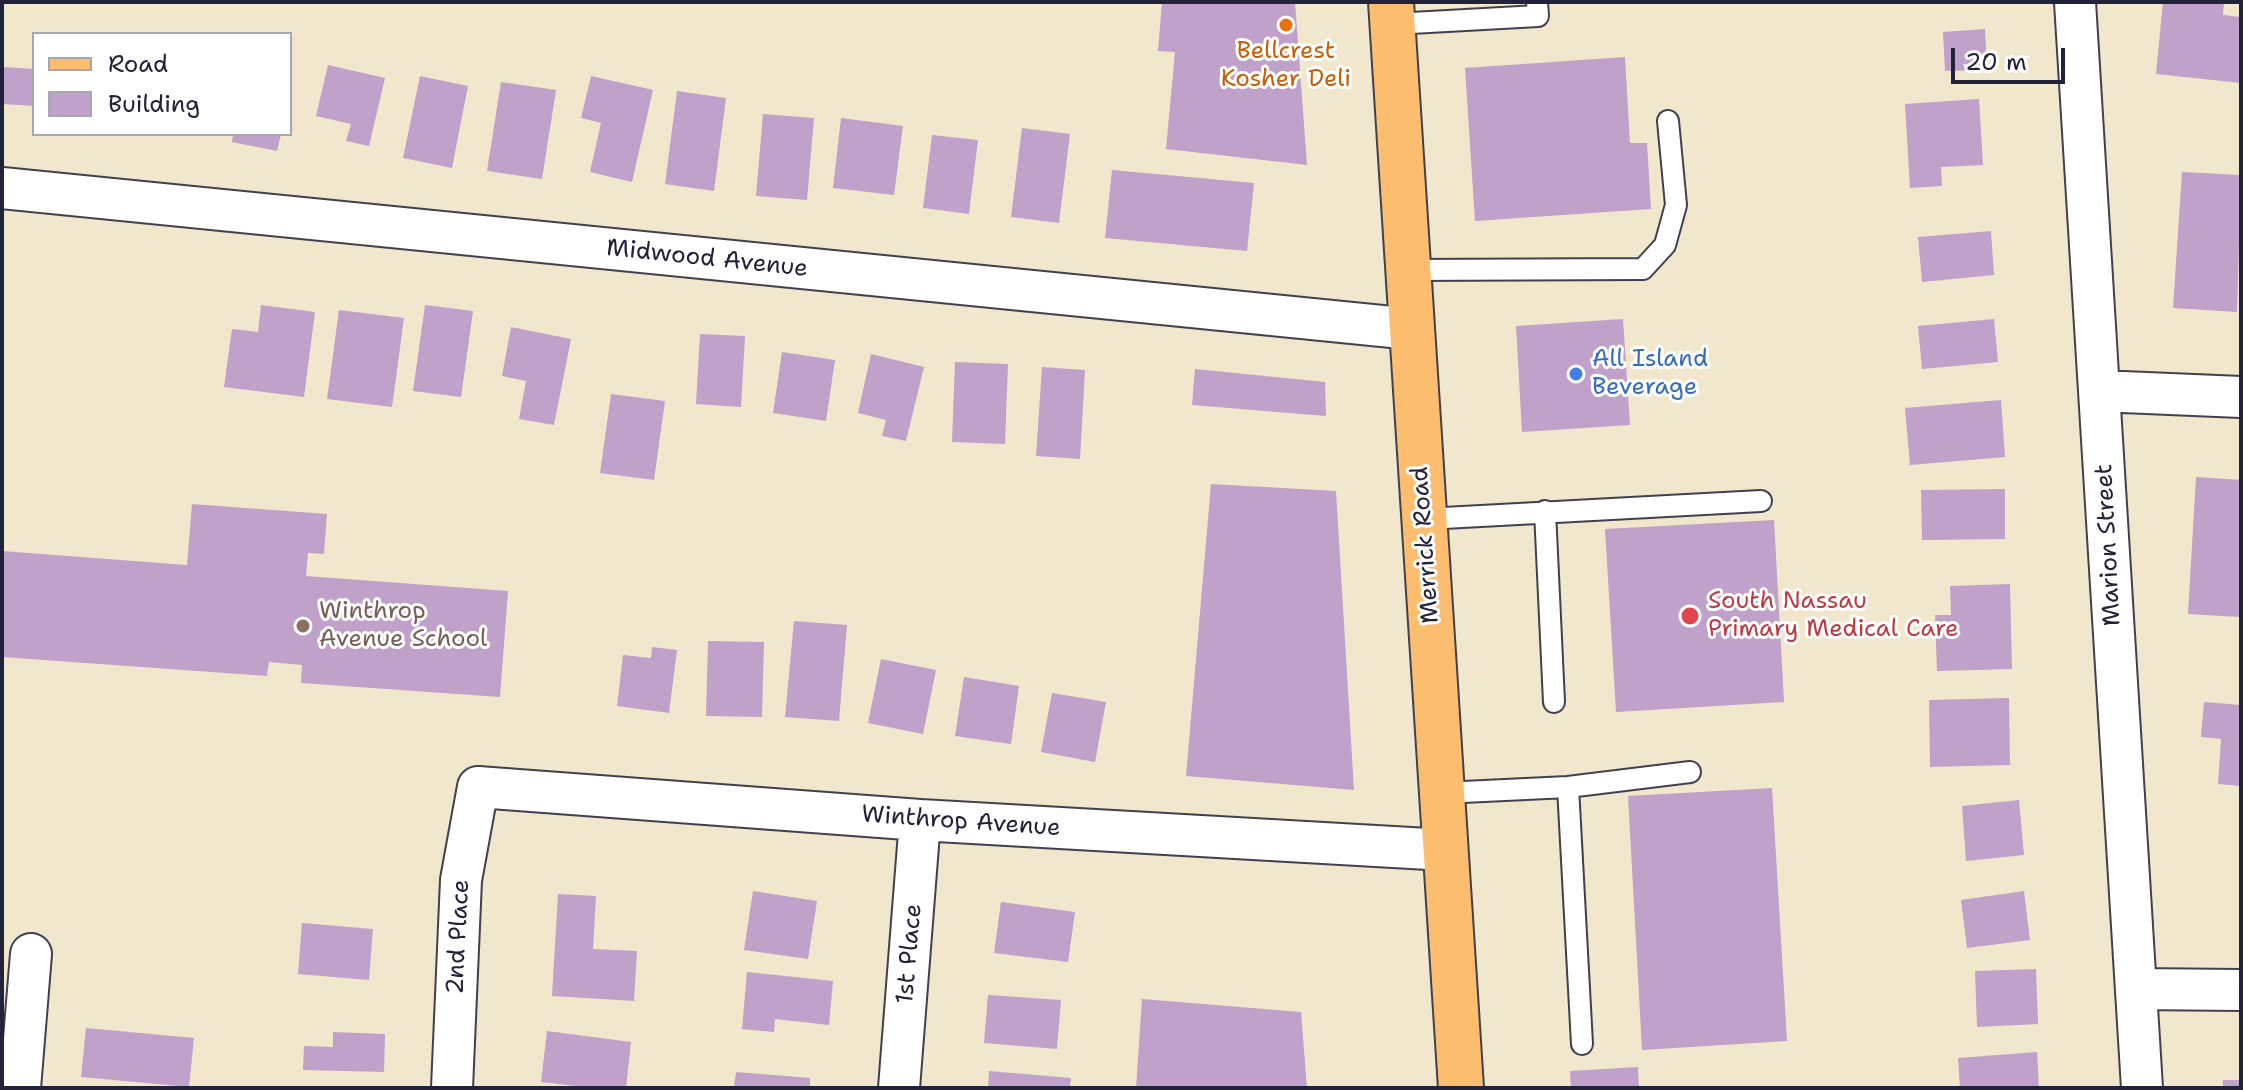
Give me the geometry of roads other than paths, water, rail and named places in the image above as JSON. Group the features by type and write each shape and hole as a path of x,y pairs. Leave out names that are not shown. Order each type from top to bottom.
{"main road":[{"name":"Merrick Road","path":"1392,13 1461,1088"}],"street":[{"name":"Marion Street","path":"2075,2 2142,1088"},
{"name":"Midwood Avenue","path":"2,188 1412,329"},
{"path":"2099,391 2241,397"},
{"name":"Winthrop Avenue","path":"478,787 920,820 1446,850"},
{"name":"2nd Place","path":"452,1088 461,880 478,787"},
{"name":"1st Place","path":"899,1088 920,820"},
{"path":"20,1088 31,954"},
{"path":"2136,989 2241,990"}],"lane":[{"path":"1392,13 1467,11 1538,16 1537,2"},
{"path":"1408,270 1643,269 1665,245 1676,205 1668,121"},
{"path":"1425,519 1761,501"},
{"path":"1545,511 1554,702"},
{"path":"1442,793 1568,787 1690,772"},
{"path":"1568,787 1582,1044"}],"place":[{"name":"Bellcrest Kosher Deli","path":"1286,25"},
{"name":"All Island Beverage","path":"1576,374"},
{"name":"South Nassau Primary Medical Care","path":"1690,616"},
{"name":"Winthrop Avenue School","path":"303,626"}]}
